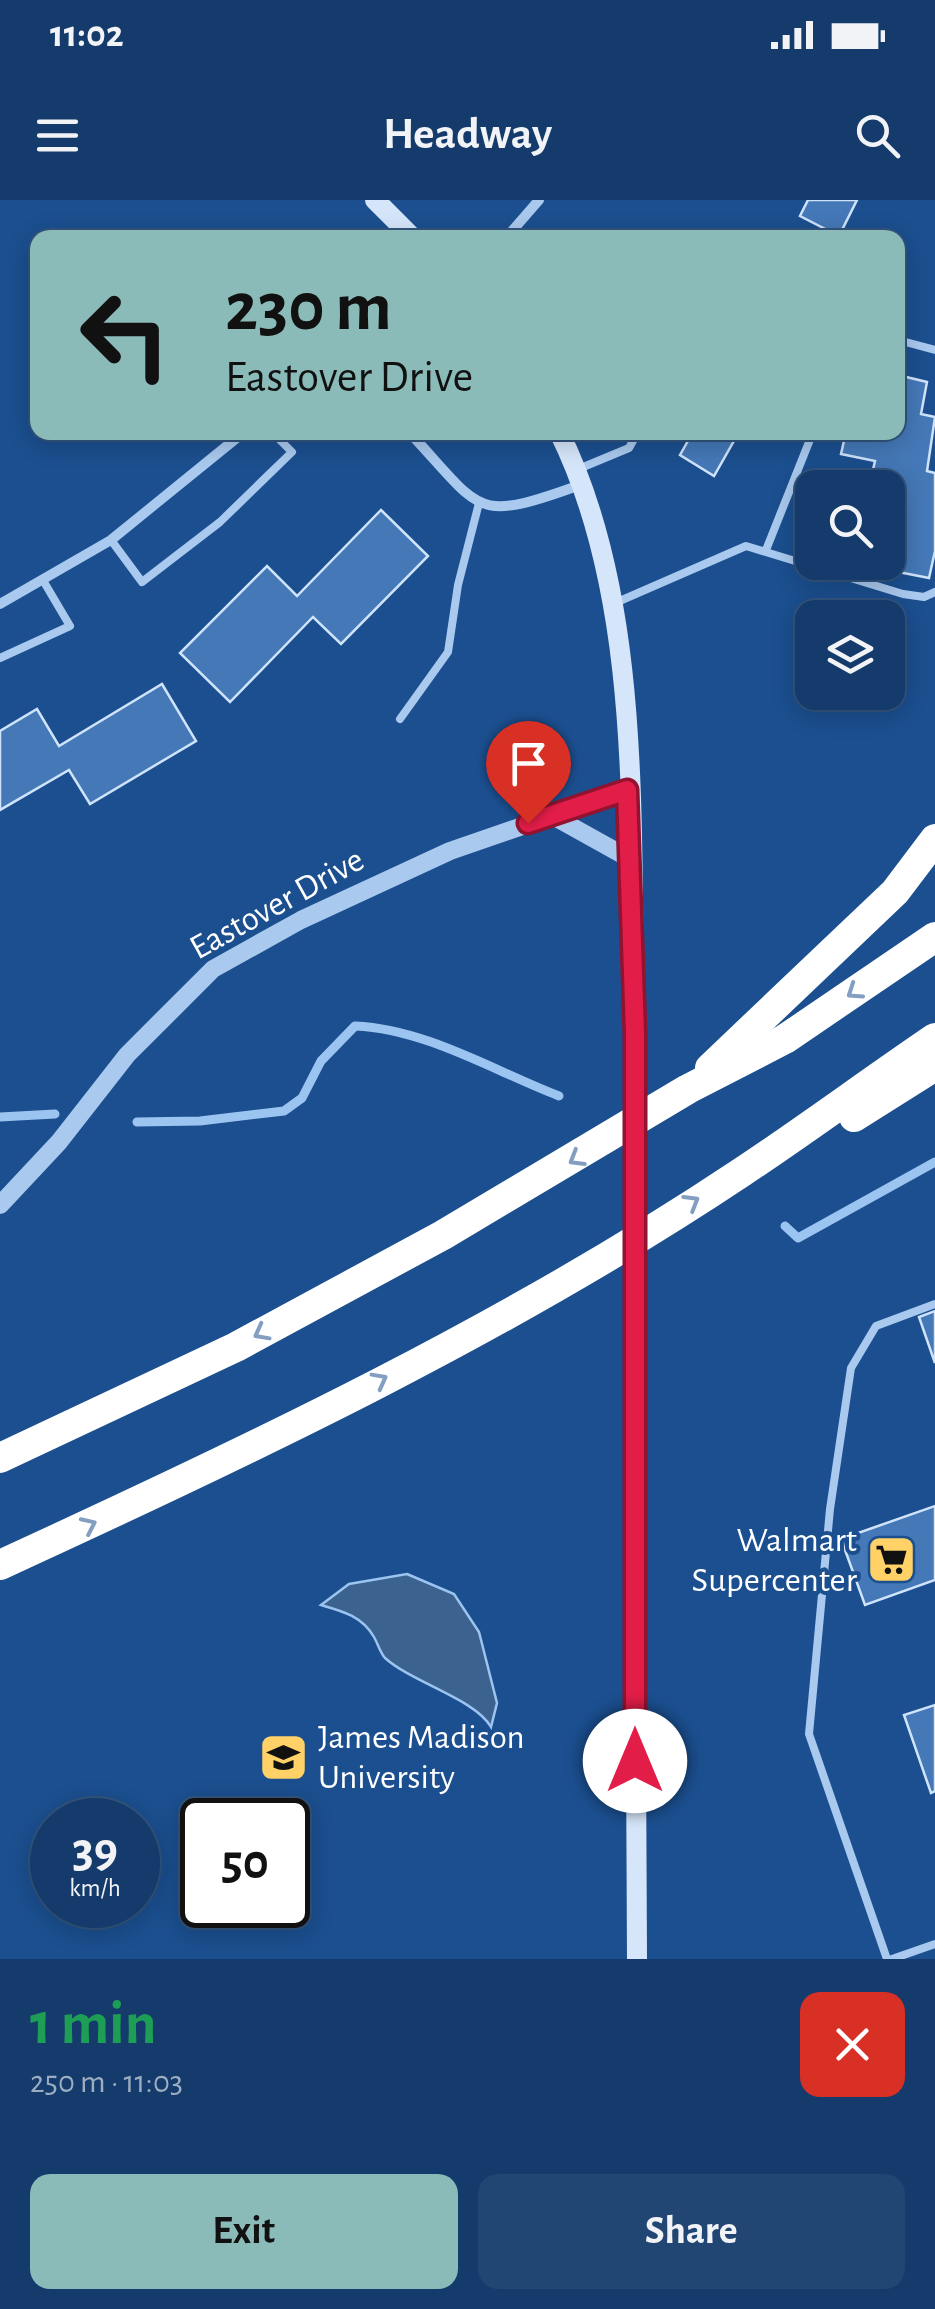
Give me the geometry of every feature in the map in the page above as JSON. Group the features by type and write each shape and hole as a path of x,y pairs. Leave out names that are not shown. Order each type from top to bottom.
{"highway":[{"path":"688,1088 895,892 935,839"},
{"path":"0,1458 236,1347 366,1278 544,1178 688,1088 784,1039 935,938"},
{"path":"0,1566 322,1411 541,1294 744,1172 935,1038"},
{"path":"744,1172 826,1133 935,1066"}],"main road":[{"path":"375,200 405,230"},
{"path":"562,440 615,603 627,790 635,1034 637,1959"}],"street":[{"path":"513,230 539,200"},
{"path":"0,604 111,540 234,440"},
{"path":"417,440 478,504 500,510 518,508 577,478"},
{"name":"Eastover Drive","path":"0,1205 59,1142 127,1055 213,970 372,886 552,815 627,790"},
{"path":"552,815 630,860"}],"lane":[{"path":"905,342 935,350"},
{"path":"111,540 142,582 220,522 292,452 280,440"},
{"path":"577,478 630,448 634,440"},
{"path":"766,550 811,440"},
{"path":"400,719 448,652 478,504"},
{"path":"615,603 726,551 746,546 904,594 924,597 935,592"},
{"path":"0,658 70,626 44,582"},
{"path":"935,1304 876,1326 851,1368 830,1509 809,1734 889,1959 935,1944"}],"water":[{"path":"407,1574 454,1594 479,1632 497,1703 491,1727 472,1708 385,1658 369,1630 357,1619 321,1605 349,1584"}],"building":[{"path":"808,200 857,200 842,230 827,230 800,216"},
{"path":"905,377 927,382 921,414 935,417 927,471 935,473 935,551 929,578 905,573 905,470 873,470 875,461 841,454 844,440 905,440"},
{"path":"688,440 734,440 714,476 680,455"},
{"path":"381,510 428,556 341,644 313,617 230,702 180,653 267,566 297,596"},
{"path":"162,684 196,741 90,804 69,770 0,810 0,731 37,709 59,746"},
{"path":"935,1311 935,1363 919,1317"},
{"name":"Walmart Supercenter","path":"935,1506 935,1580 865,1605 841,1539"},
{"path":"935,1705 935,1791 931,1793 904,1715"}],"waterway":[{"path":"137,1122 200,1121 284,1111 302,1098 321,1061 355,1026 434,1043 559,1096"},
{"path":"0,1117 55,1114"},
{"path":"785,1226 798,1238 935,1162"}],"place":[{"name":"Walmart Supercenter","path":"892,1560"},
{"name":"James Madison University","path":"283,1757"}],"route":[{"path":"528,823 627,790 635,1034 635,1761"}]}
